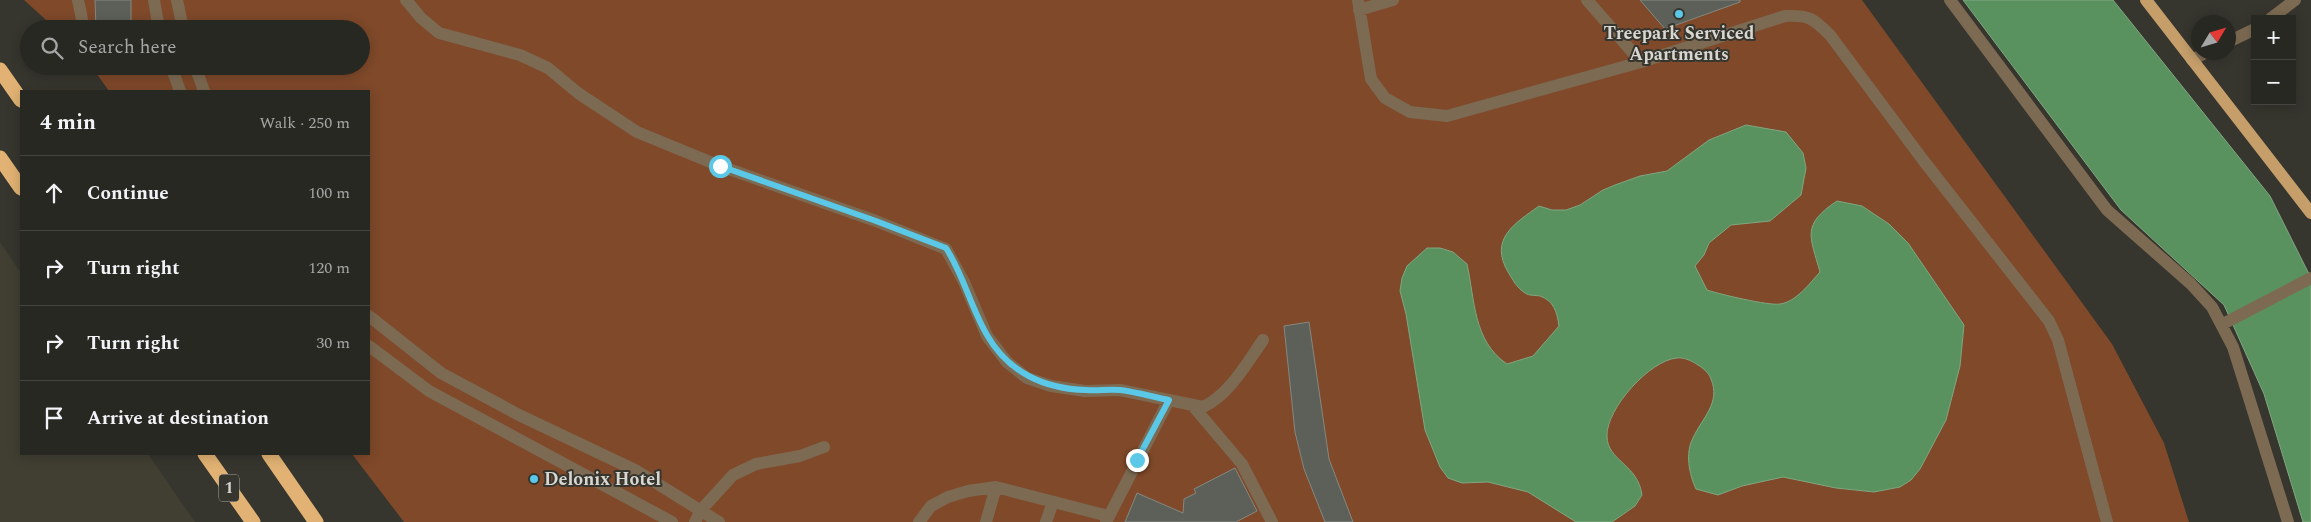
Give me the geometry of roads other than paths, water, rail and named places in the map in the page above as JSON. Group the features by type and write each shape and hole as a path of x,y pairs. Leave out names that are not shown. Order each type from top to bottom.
{"highway":[{"path":"0,70 20,99"},
{"path":"0,158 20,187"},
{"name":"1","path":"206,455 253,522"},
{"path":"269,455 316,522"}],"main road":[{"path":"2146,0 2191,59"},
{"path":"2192,60 2311,212"}],"street":[{"path":"78,0 82,20"},
{"path":"154,0 157,20"},
{"path":"177,0 181,20"},
{"path":"406,0 420,18 439,33 520,54 548,68 578,93 637,132 720,166 876,221 946,248 964,282 987,336 1007,362 1027,378 1051,386 1084,390 1120,390 1203,407 1211,403 1234,380 1263,340"},
{"path":"1393,0 1359,5 1371,79 1385,98 1410,112 1447,116 1641,62 1785,16 1803,15 1815,20 1830,35 1923,160 2049,321 2058,340 2107,522"},
{"path":"1587,0 1641,62"},
{"path":"1950,0 2107,210 2191,284 2212,307 2223,324 2242,374 2288,522"},
{"path":"2275,15 2295,0"},
{"path":"2236,38 2251,30"},
{"path":"174,75 180,90"},
{"path":"198,75 204,90"},
{"path":"2223,324 2311,278"},
{"path":"370,317 441,372 520,415 637,471 719,522"},
{"path":"370,347 429,391 672,522"},
{"path":"919,522 931,506 948,497 968,491 996,487 1107,519 1169,400"},
{"path":"1193,406 1242,464 1272,522"},
{"path":"695,522 701,510 733,474 756,464 800,456 824,448"},
{"path":"986,522 996,487"},
{"path":"1046,522 1053,502"}],"place":[{"name":"Treepark Serviced Apartments","path":"1679,14"},
{"name":"Delonix Hotel","path":"534,479"}]}
